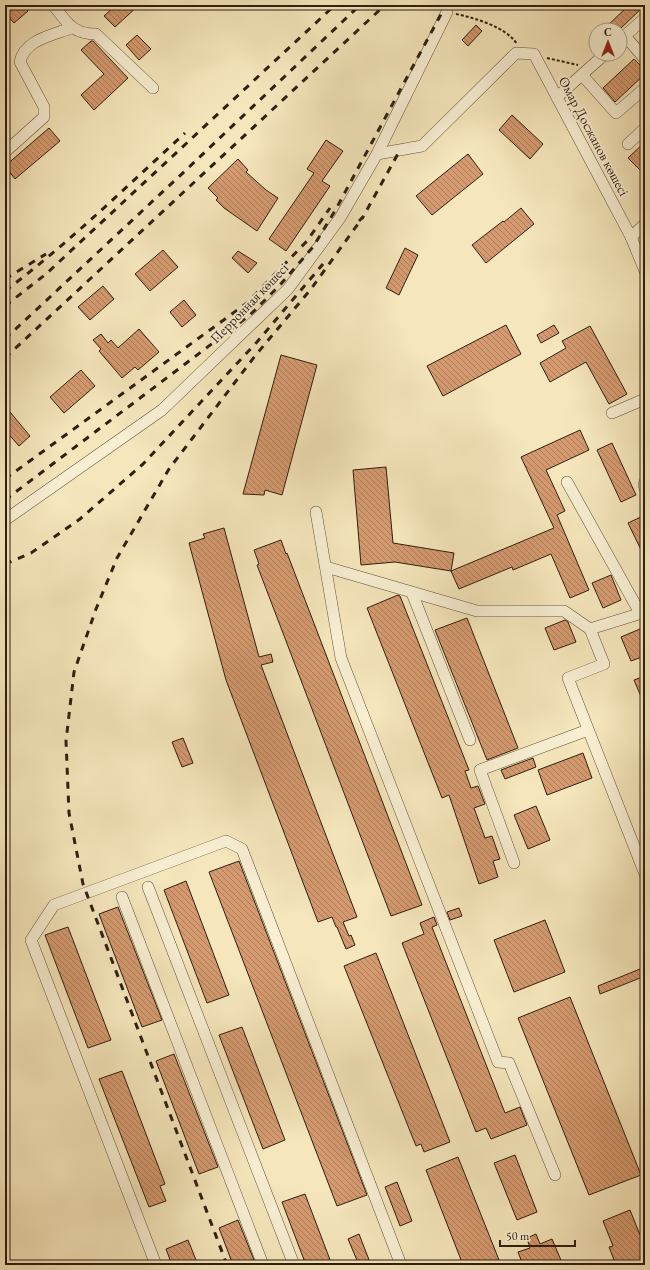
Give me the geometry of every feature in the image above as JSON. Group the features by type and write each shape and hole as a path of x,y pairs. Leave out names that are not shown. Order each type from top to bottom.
{"street":[{"path":"53,5 71,28 85,34 96,34 153,88"},
{"name":"Перронная көшесі","path":"5,520 162,410 288,288 340,218 377,154 447,12"},
{"path":"628,33 645,18"},
{"path":"5,152 44,117 44,107 20,62 21,54 31,44 71,28"},
{"path":"628,43 645,59"},
{"path":"377,154 422,146 516,53 534,54"},
{"name":"Омар Досжанов көшесі","path":"534,54 631,237 645,270"},
{"path":"557,97 596,62"},
{"path":"586,71 616,113 645,88"},
{"path":"628,144 645,128"},
{"path":"631,237 645,224"},
{"path":"612,413 645,399"},
{"path":"567,482 642,612 590,629"},
{"path":"645,482 645,488"},
{"path":"316,512 341,658 498,1062 509,1063 555,1175"},
{"path":"326,567 477,611 564,611 590,629 604,664 568,678 645,874"},
{"path":"412,593 470,740"},
{"path":"514,863 480,770 588,730"},
{"path":"156,1265 31,940 54,905 226,841 242,849 401,1265"},
{"path":"148,887 294,1265"},
{"path":"122,897 263,1265"}],"path":[{"path":"447,12 498,28 512,37 517,44 516,53"},
{"path":"534,54 586,71"}],"building":[{"path":"9,5 23,5 28,11 14,23 5,13 5,8"},
{"path":"116,5 139,5 115,27 104,16"},
{"path":"629,5 645,5 627,22 611,22"},
{"path":"476,25 482,31 468,46 462,40"},
{"path":"137,35 151,49 139,60 126,45"},
{"path":"93,41 128,78 94,110 81,95 104,74 81,50"},
{"path":"634,59 645,70 645,74 615,102 603,88"},
{"path":"512,115 543,144 530,159 499,130"},
{"path":"49,128 60,141 15,179 5,166"},
{"path":"326,140 343,151 322,181 330,186 286,251 269,239 314,173 307,169"},
{"path":"645,142 645,167 641,171 628,158"},
{"path":"468,154 483,174 432,215 416,196"},
{"path":"238,159 248,170 246,172 266,190 278,198 257,231 224,208 216,200 218,198 208,188"},
{"path":"521,208 534,224 486,263 472,245"},
{"path":"405,248 418,255 399,295 386,288"},
{"path":"163,250 178,267 150,291 135,274"},
{"path":"238,251 257,263 248,273 232,258"},
{"path":"103,286 114,299 90,320 78,307"},
{"path":"184,300 196,315 182,327 170,312"},
{"path":"506,325 521,354 443,396 427,366"},
{"path":"554,325 559,333 541,343 537,335"},
{"path":"590,326 627,394 609,404 586,362 550,382 540,363 566,348 562,341"},
{"path":"139,329 159,352 138,370 135,367 122,378 99,351 101,349 93,340 101,334 108,343 111,340 118,348"},
{"path":"281,355 317,365 282,495 265,490 264,495 243,494"},
{"path":"81,370 95,386 64,413 50,397"},
{"path":"5,406 30,436 19,446 5,430"},
{"path":"580,430 589,450 546,470 565,511 557,515 589,590 570,598 551,554 513,570 512,567 459,589 451,571 554,528 521,457"},
{"path":"612,443 636,495 621,502 597,450"},
{"path":"386,467 393,543 454,553 451,571 395,562 361,565 353,470"},
{"path":"645,515 645,558 628,523"},
{"path":"224,528 259,657 271,654 273,662 261,665 357,917 343,922 355,945 346,949 332,917 318,922 226,680 189,543 205,538 203,534"},
{"path":"281,540 422,905 391,916 257,565 259,564 254,550"},
{"path":"611,575 621,600 603,608 592,583"},
{"path":"398,595 400,596 469,770 465,771 471,788 478,786 485,804 474,808 485,838 492,836 500,859 493,861 498,877 479,884 449,795 442,798 367,608"},
{"path":"467,618 518,748 487,760 435,630"},
{"path":"565,620 568,622 576,642 554,650 545,628"},
{"path":"640,629 645,643 645,656 631,661 621,637"},
{"path":"645,676 645,706 634,680"},
{"path":"183,738 193,763 182,767 172,742"},
{"path":"583,753 592,778 547,795 538,770"},
{"path":"533,758 536,767 505,779 501,770"},
{"path":"536,806 550,840 528,849 514,815"},
{"path":"239,861 367,1195 337,1206 209,872"},
{"path":"186,881 229,995 207,1003 164,890"},
{"path":"118,907 162,1020 142,1027 99,914"},
{"path":"459,908 462,916 450,920 447,912"},
{"path":"434,917 437,925 432,927 505,1113 520,1107 527,1125 491,1139 486,1128 476,1132 402,943 424,934 420,923"},
{"path":"545,920 565,972 514,992 494,940"},
{"path":"68,927 111,1040 88,1048 45,935"},
{"path":"376,953 450,1142 424,1152 421,1144 416,1146 344,966"},
{"path":"645,967 645,976 600,994 598,986"},
{"path":"570,997 641,1175 589,1195 518,1018"},
{"path":"242,1027 285,1140 263,1149 219,1035"},
{"path":"174,1054 218,1167 199,1174 156,1061"},
{"path":"122,1071 165,1184 160,1186 166,1201 149,1207 99,1079"},
{"path":"515,1155 537,1212 517,1220 494,1163"},
{"path":"458,1157 501,1265 463,1265 426,1170"},
{"path":"397,1182 412,1221 400,1226 385,1187"},
{"path":"305,1194 332,1265 306,1265 282,1202"},
{"path":"630,1210 640,1235 645,1233 645,1265 616,1265 609,1247 613,1246 603,1221"},
{"path":"238,1220 256,1265 233,1265 219,1228"},
{"path":"359,1234 371,1265 359,1265 348,1239"},
{"path":"536,1234 540,1244 552,1239 563,1265 523,1265 518,1252 530,1248 527,1238"},
{"path":"188,1240 198,1265 172,1265 166,1249"}],"railway":[{"path":"5,306 46,274 335,5"},
{"path":"5,339 360,5"},
{"path":"5,358 385,5"},
{"path":"5,500 250,315 280,285 313,247 336,209 446,5"},
{"path":"5,291 75,234 185,133"},
{"path":"359,221 363,217 400,150"},
{"path":"5,479 247,303 307,241 330,208"},
{"path":"227,1265 83,884 69,813 66,741 74,672 96,609 117,558 169,469 255,356 311,289 363,217"},
{"path":"5,279 46,254"},
{"path":"5,564 31,553 80,519 143,464 257,342 323,264"}]}
